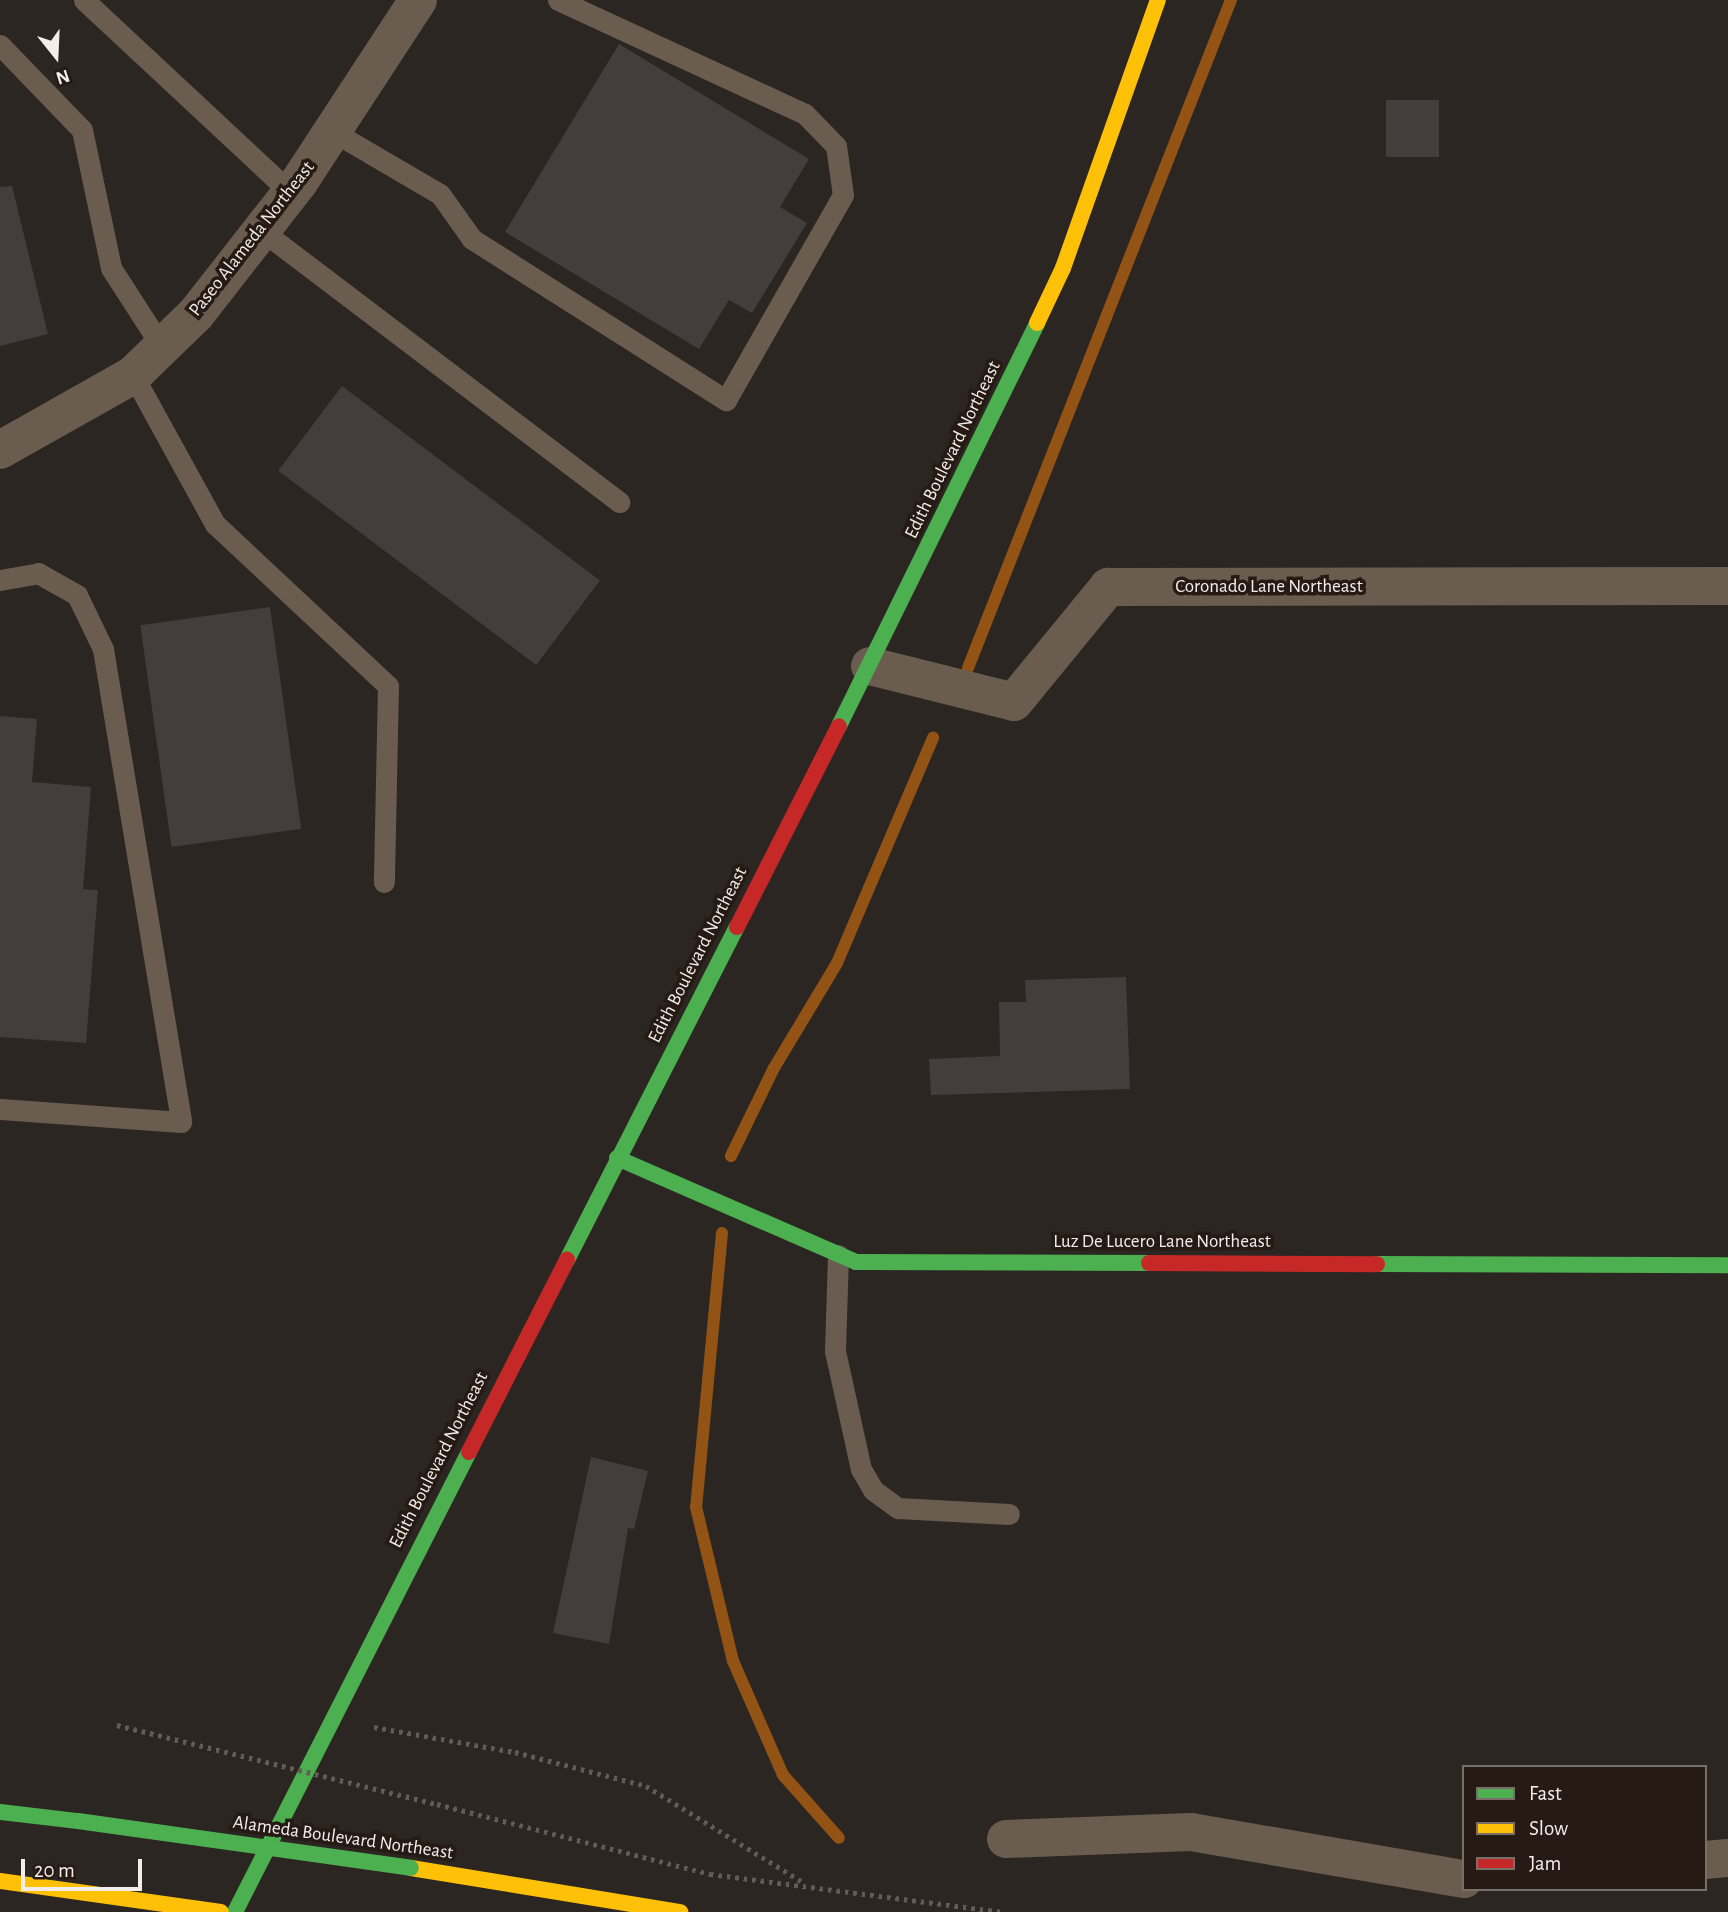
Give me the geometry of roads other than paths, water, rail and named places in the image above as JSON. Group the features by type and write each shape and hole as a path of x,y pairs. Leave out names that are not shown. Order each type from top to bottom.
{"street":[{"name":"Paseo Alameda Northeast","path":"0,450 132,375 196,314 291,193 418,0"},
{"name":"Edith Boulevard Northeast","path":"235,1912 870,666 1063,268 1158,0"},
{"name":"Coronado Lane Northeast","path":"870,666 1014,702 1108,587 1728,586"},
{"name":"Luz De Lucero Lane Northeast","path":"617,1158 856,1262 1728,1265"},
{"name":"Alameda Boulevard Northeast","path":"0,1812 411,1868 680,1912"},
{"path":"1006,1839 1191,1832 1462,1879"},
{"path":"1707,1860 1728,1858"},
{"path":"0,1881 63,1885 221,1912"}],"lane":[{"path":"84,0 291,193"},
{"path":"332,131 440,194 472,239 726,400 843,195 836,146 805,114 558,0"},
{"path":"0,45 82,130 111,268 162,346"},
{"path":"261,230 620,502"},
{"path":"132,375 215,524 388,686 384,882"},
{"path":"0,579 38,573 77,595 103,649 181,1122 0,1110"},
{"path":"838,1255 835,1350 861,1469 873,1490 898,1508 1009,1514"}],"waterway":[{"path":"968,668 1231,0"},
{"path":"731,1156 774,1068 837,963 933,738"},
{"path":"722,1233 696,1507 733,1661 783,1775 839,1838"}]}
